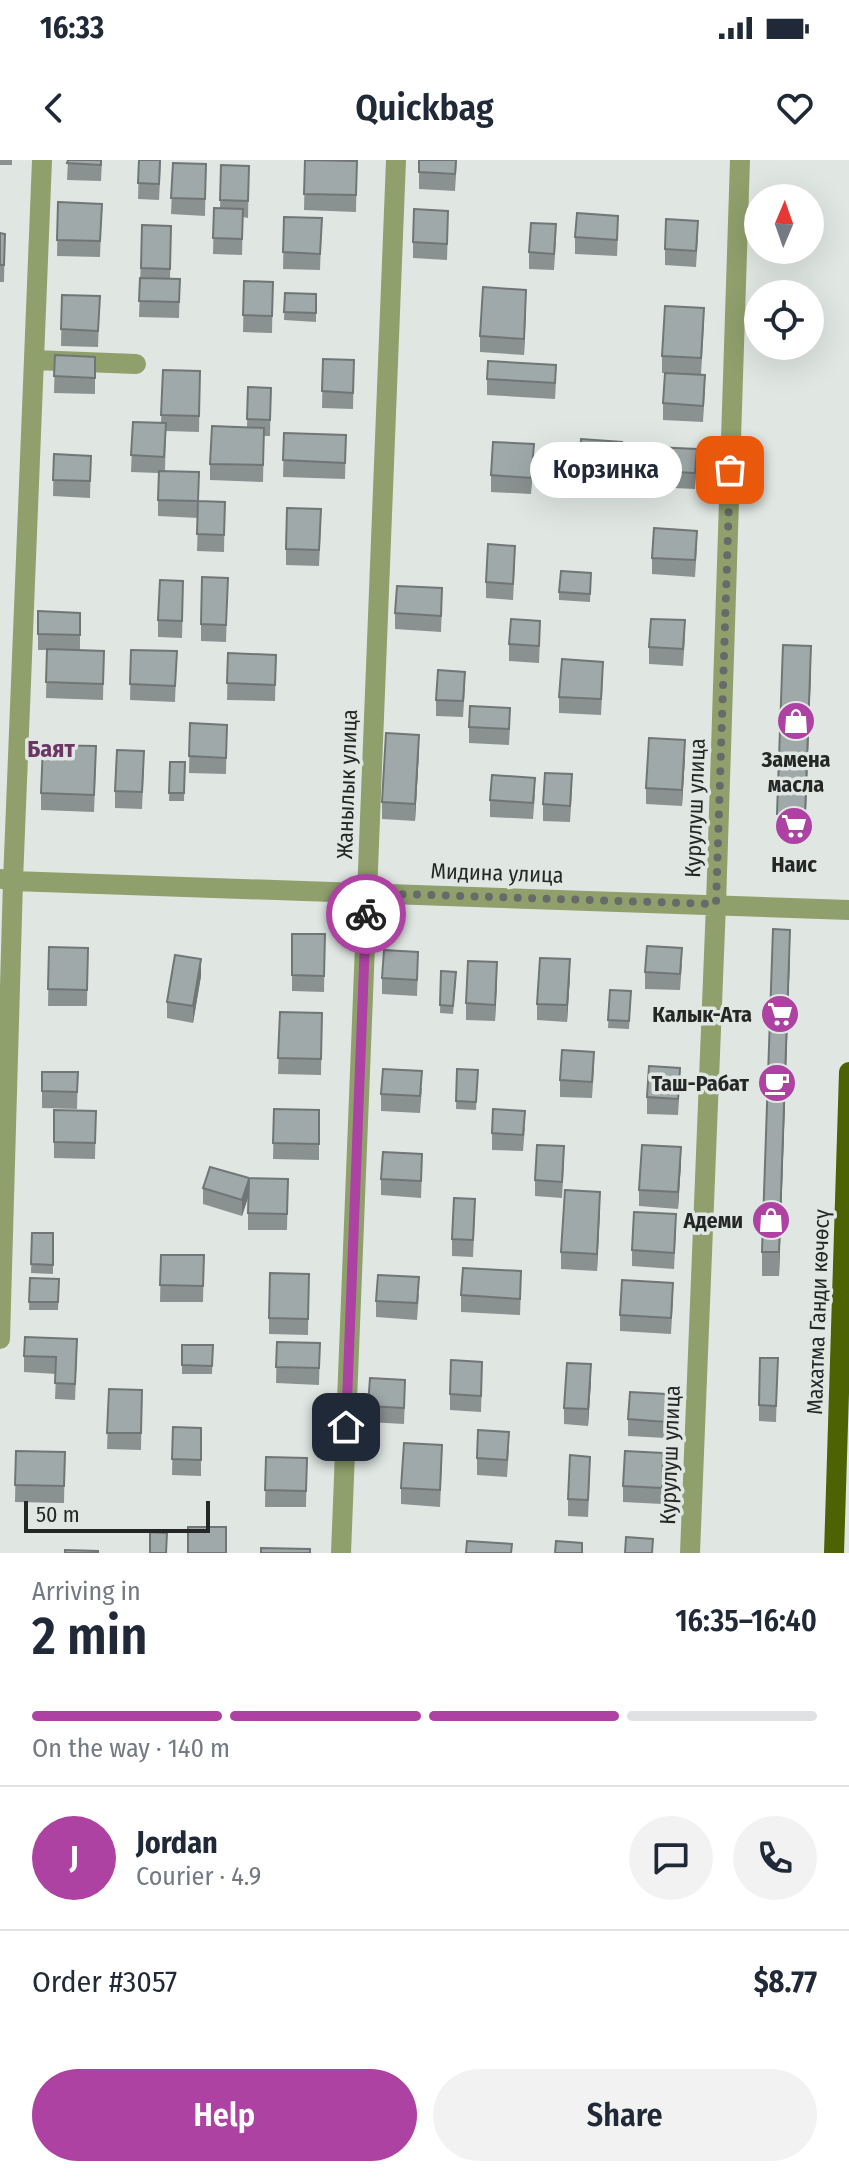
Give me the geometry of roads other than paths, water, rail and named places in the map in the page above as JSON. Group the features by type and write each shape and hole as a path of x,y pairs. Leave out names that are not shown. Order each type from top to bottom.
{"main road":[{"name":"Махатма Ганди көчөсү","path":"834,1553 843,1444 849,1072"}],"street":[{"path":"0,1339 6,880 42,160"},
{"name":"Жанылык улица","path":"341,1553 396,160"},
{"name":"Курулуш улица","path":"690,1553 716,904 740,160"},
{"path":"34,360 136,364"},
{"name":"Мидина улица","path":"6,880 849,910"}],"place":[{"name":"Корзинка","path":"730,470"},
{"name":"Замена масла","path":"796,721"},
{"name":"Наис","path":"794,826"},
{"name":"Калык-Ата","path":"780,1014"},
{"name":"Таш-Рабат","path":"777,1083"},
{"name":"Адеми","path":"771,1220"}],"district":[{"name":"Баят","path":"51,749"}]}
